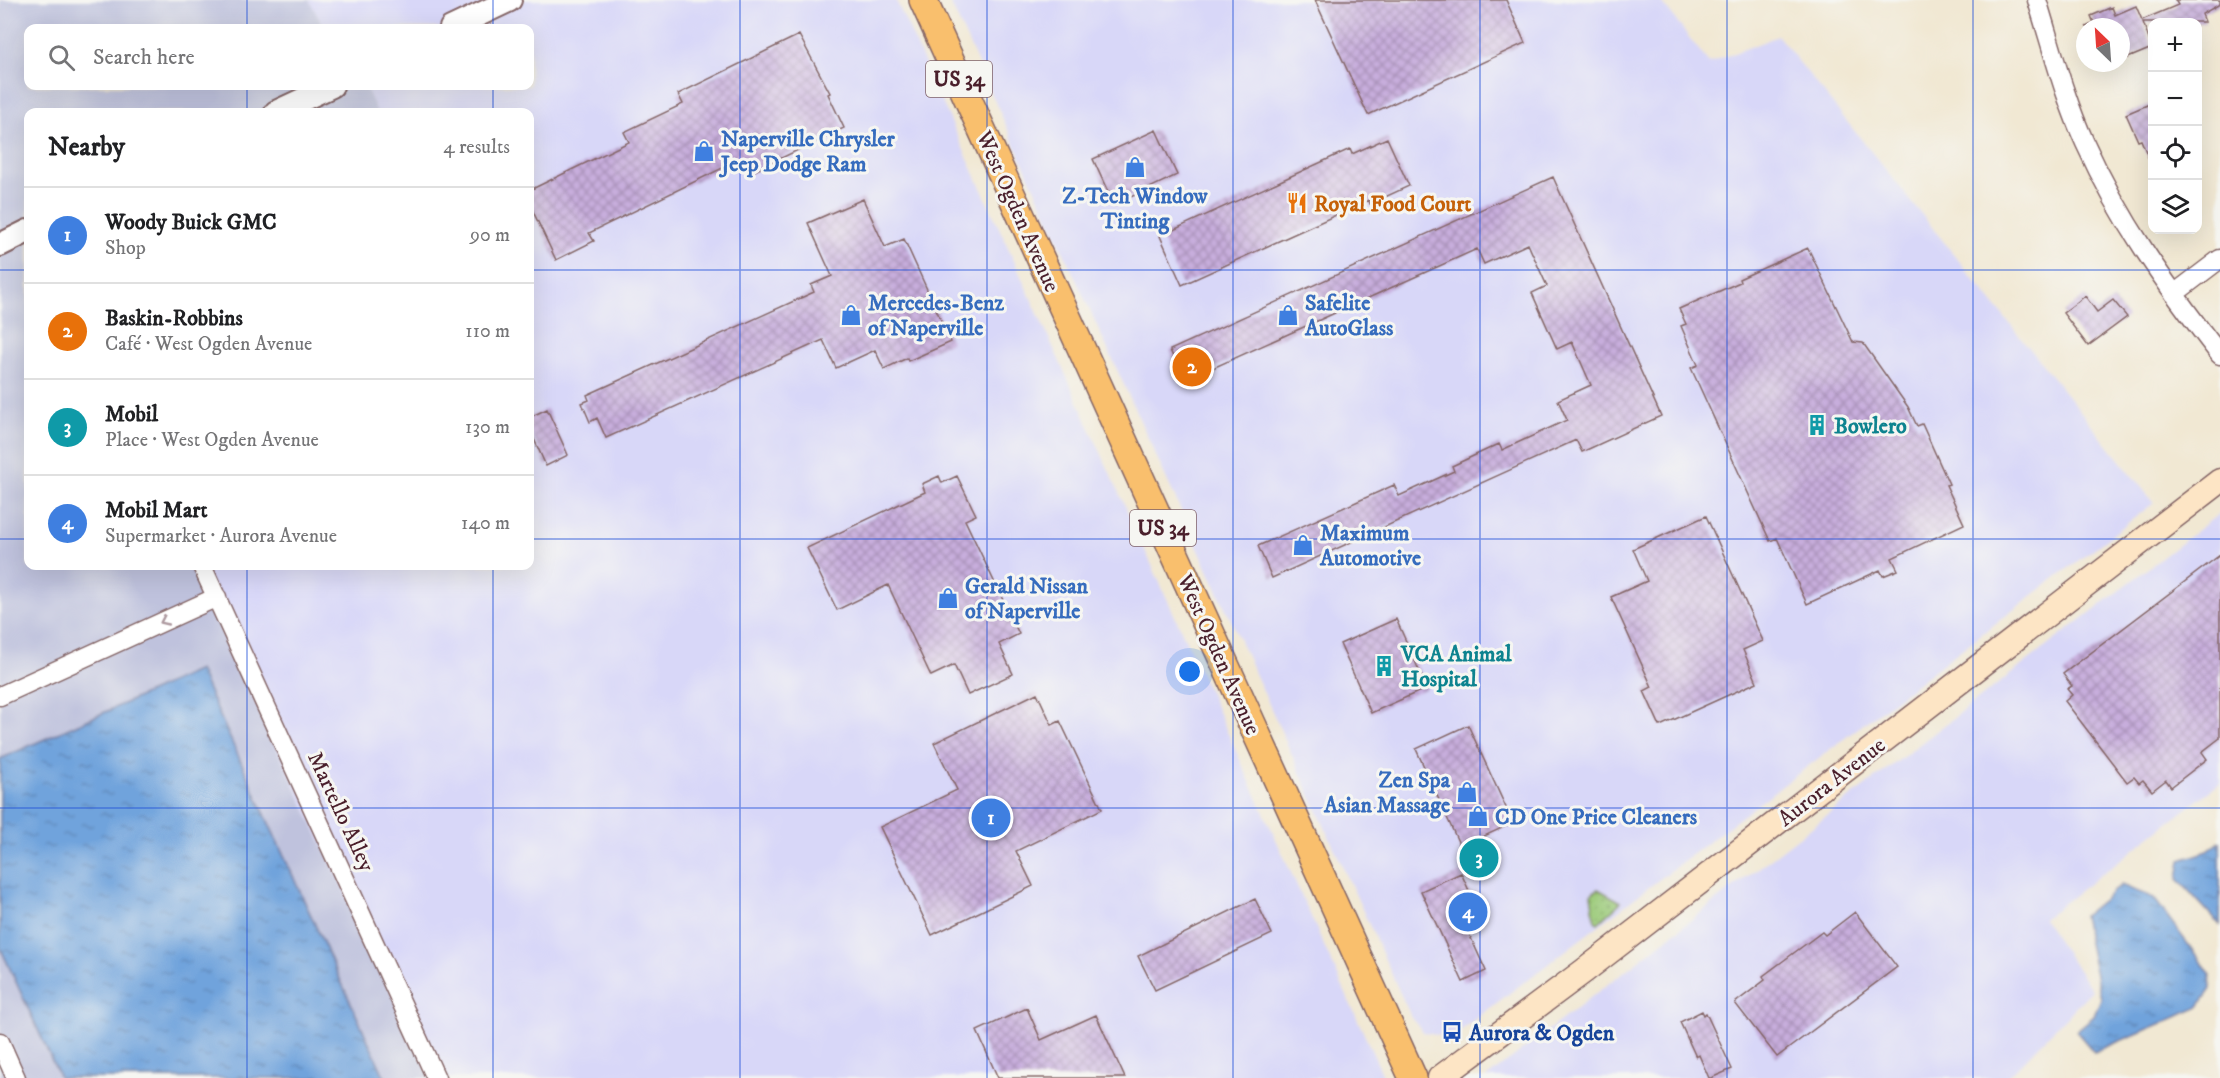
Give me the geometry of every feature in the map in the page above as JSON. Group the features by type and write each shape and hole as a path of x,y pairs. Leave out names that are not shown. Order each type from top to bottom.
{"main road":[{"name":"West Ogden Avenue","path":"923,0 1413,1078"},
{"name":"Aurora Avenue","path":"1440,1078 1584,971 2220,481"}],"street":[{"path":"459,24 510,0"},
{"path":"2037,0 2065,90 2085,142 2112,199 2135,238 2220,355"},
{"path":"285,108 323,90"},
{"path":"0,245 24,233"},
{"path":"2174,294 2220,259"},
{"name":"Martello Alley","path":"204,570 436,1078"},
{"path":"0,696 217,597"},
{"path":"0,1042 16,1078"}],"shaded area":[{"path":"0,0 309,0 322,24 24,24 24,90 367,90 375,108 24,108 24,570 193,570 432,1078 0,1078"},
{"path":"309,0 896,0 1384,1078 432,1078 193,570 534,570 534,108 375,108 367,90 534,90 534,24 322,24"},
{"path":"949,0 1660,0 1709,63 1778,36 2154,503 1460,1031 1443,1036 1424,1033 1412,1019"},
{"path":"2220,513 2220,783 2043,919 2092,990 2007,1078 1486,1078"}],"green space":[{"path":"1598,889 1621,902 1598,923 1595,921 1591,894"}],"water":[{"path":"199,670 385,1078 60,1078 0,947 0,759"},
{"path":"2220,842 2220,925 2178,879 2181,860 2208,851"},
{"path":"2121,885 2154,898 2210,974 2211,989 2198,1008 2094,1052 2076,1031 2094,1016 2101,998 2083,916"}],"building":[{"path":"1315,0 1506,0 1525,43 1368,115"},
{"path":"2175,0 2220,0 2220,4 2202,14 2205,22 2202,22 2202,18 2148,18 2148,22 2143,22 2148,36 2148,50 2130,57 2130,18 2092,18 2091,16 2112,7 2115,15 2136,6 2142,20 2178,5"},
{"name":"Naperville Chrysler Jeep Dodge Ram","path":"799,35 830,93 828,94 844,128 748,174 741,159 589,233 594,241 556,260 534,213 534,188 629,142 624,132 683,104 678,94"},
{"path":"2148,105 2148,157 2141,140 2138,141 2126,114"},
{"name":"Z-Tech Window Tinting","path":"1156,130 1177,175 1114,205 1093,159"},
{"path":"1387,138 1409,186 1370,204 1369,200 1182,285 1160,236 1350,149 1352,154"},
{"path":"1553,177 1661,416 1582,452 1576,440 1272,578 1258,546 1394,485 1399,496 1454,471 1452,466 1499,444 1502,450 1567,420 1558,400 1591,385 1572,342 1557,349 1532,293 1547,286 1528,244 1484,264 1477,249 1184,381 1170,350"},
{"name":"Mercedes-Benz of Naperville","path":"863,199 885,247 904,239 951,342 884,369 875,350 836,368 823,340 606,438 597,418 590,422 582,403 589,400 587,395 814,292 811,285 832,276 808,223"},
{"name":"Bowlero","path":"1808,248 1853,342 1863,343 1908,407 1917,426 1922,424 1964,524 1892,558 1898,570 1883,576 1880,570 1807,604 1777,538 1770,541 1691,368 1698,365 1681,326 1686,324 1679,309"},
{"path":"2085,296 2097,312 2113,300 2127,317 2088,346 2063,313"},
{"path":"547,409 568,455 546,466 534,439 534,415"},
{"name":"Gerald Nissan of Naperville","path":"939,476 942,483 957,476 976,515 965,520 1019,634 999,644 1013,674 968,695 954,665 931,676 888,585 837,610 807,548 925,492 922,484"},
{"path":"1706,516 1763,641 1743,650 1757,682 1660,726 1644,691 1652,687 1611,597 1647,581 1633,549"},
{"path":"2220,555 2220,738 2202,752 2207,759 2171,787 2166,780 2152,791 2143,780 2139,783 2134,777 2127,782 2065,701 2072,695 2067,689 2072,686 2063,674"},
{"name":"VCA Animal Hospital","path":"1396,619 1427,688 1371,713 1340,644"},
{"path":"1037,693 1052,725 1060,721 1102,809 1016,851 1033,886 932,935 880,827 957,790 934,743"},
{"path":"1468,725 1513,823 1484,836 1495,860 1469,872 1462,857 1464,855 1416,749"},
{"path":"1461,873 1481,917 1465,925 1486,971 1463,982 1421,891"},
{"path":"1255,899 1272,934 1155,990 1138,956"},
{"path":"1855,912 1897,967 1777,1057 1735,1003 1765,980 1763,976 1822,932 1825,935"},
{"path":"1027,1008 1041,1040 1096,1015 1125,1078 998,1078 977,1031"},
{"path":"1702,1011 1704,1015 1706,1013 1732,1069 1711,1078 1699,1055 1696,1057 1680,1022"}],"place":[{"name":"Naperville Chrysler Jeep Dodge Ram","path":"704,151"},
{"name":"Z-Tech Window Tinting","path":"1135,167"},
{"name":"Royal Food Court","path":"1297,203"},
{"name":"Mercedes-Benz of Naperville","path":"851,315"},
{"name":"Safelite AutoGlass","path":"1288,315"},
{"name":"Baskin-Robbins","path":"1192,367"},
{"name":"Bowlero","path":"1817,425"},
{"name":"Maximum Automotive","path":"1303,545"},
{"name":"Gerald Nissan of Naperville","path":"948,598"},
{"name":"VCA Animal Hospital","path":"1384,666"},
{"name":"Zen Spa Asian Massage","path":"1467,792"},
{"name":"CD One Price Cleaners","path":"1478,816"},
{"name":"Woody Buick GMC","path":"991,818"},
{"name":"Mobil","path":"1479,858"},
{"name":"Mobil Mart","path":"1468,912"},
{"name":"Aurora & Ogden","path":"1452,1032"}]}
